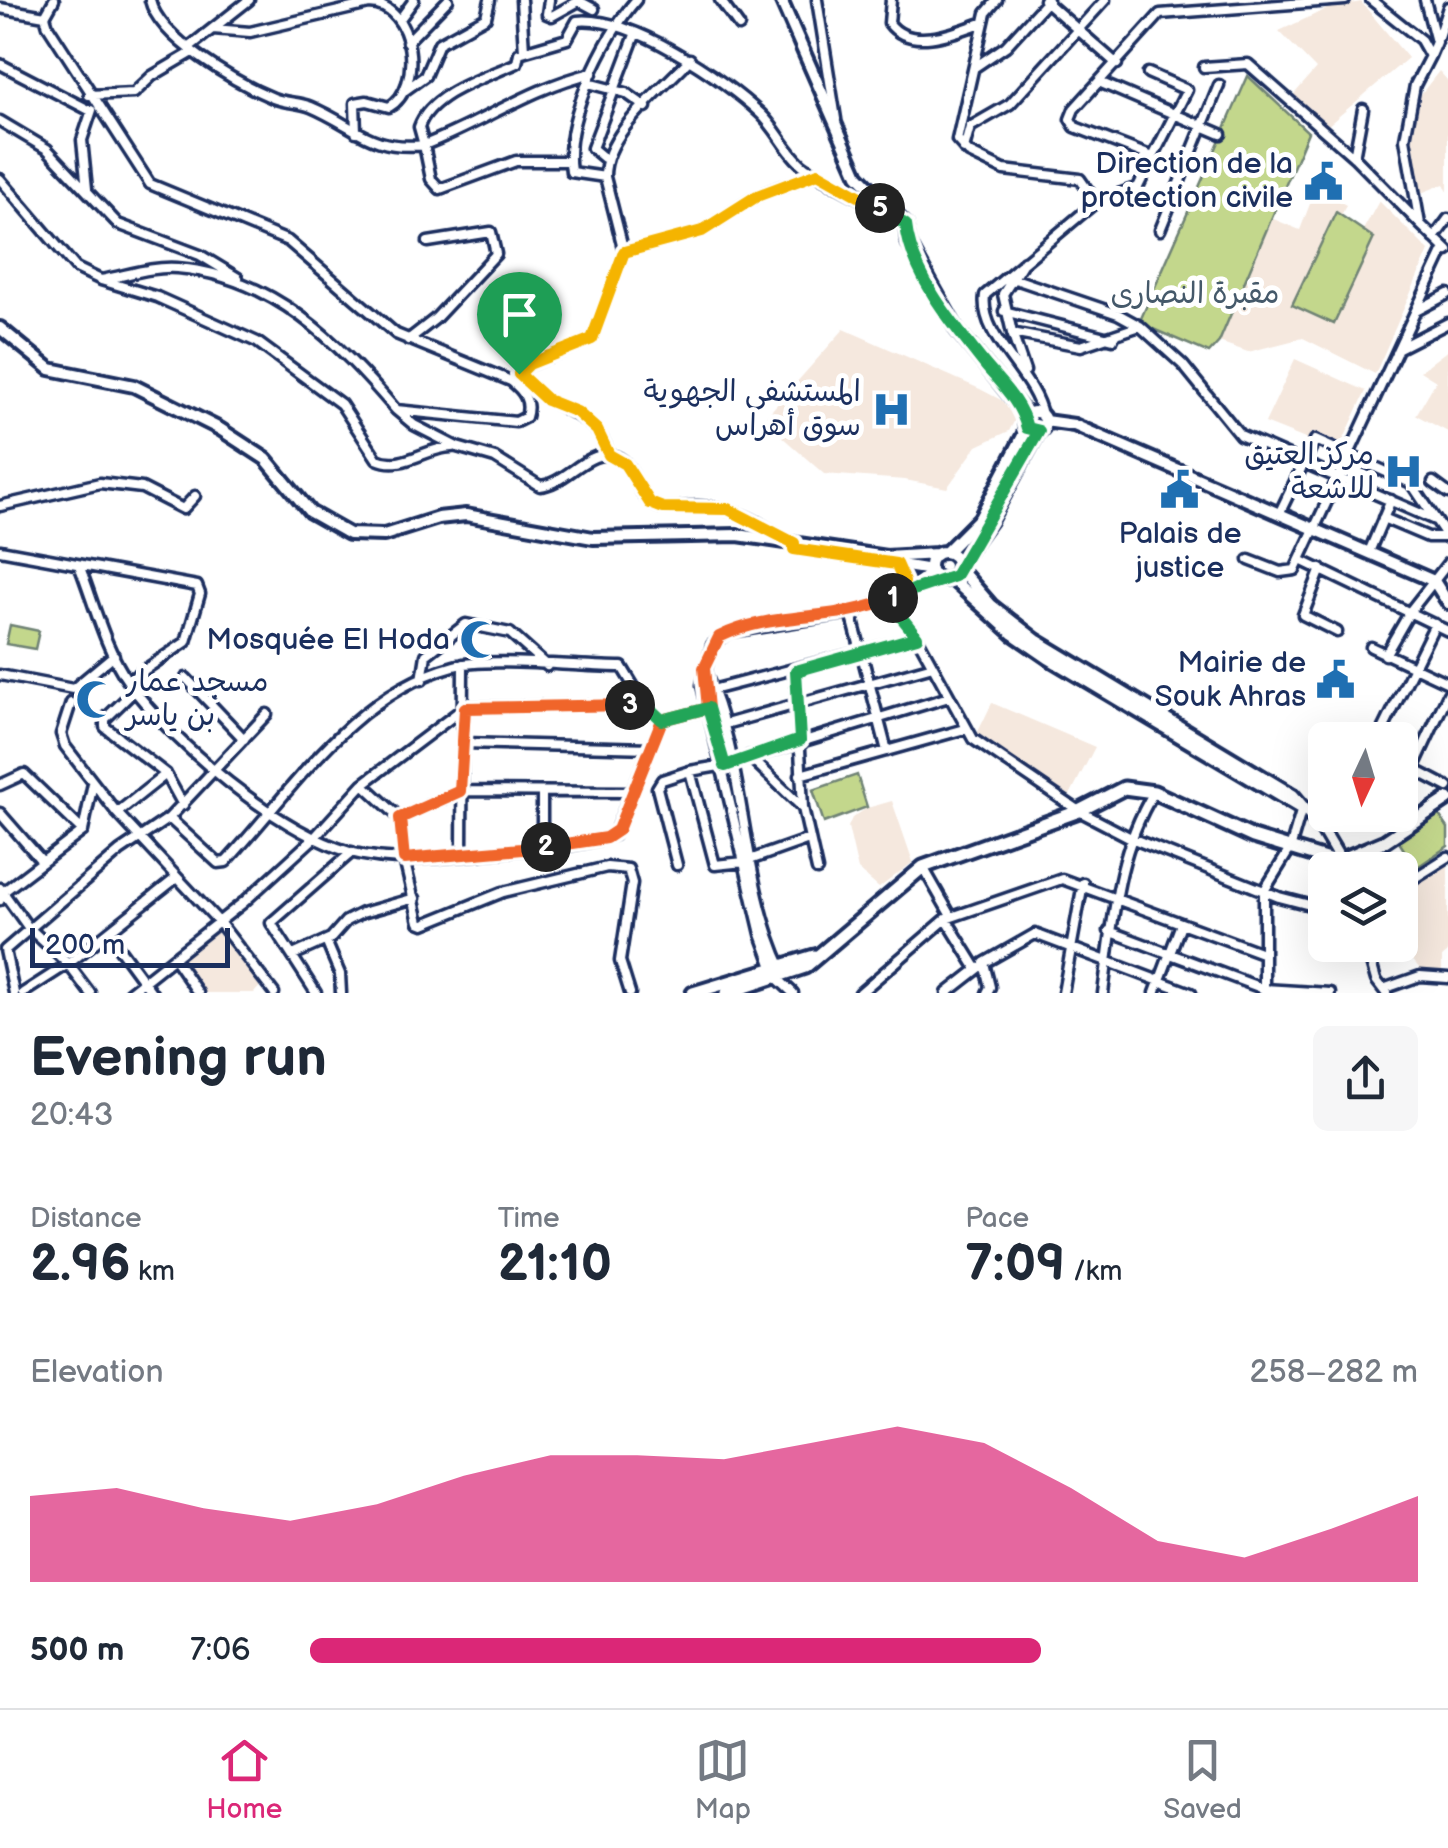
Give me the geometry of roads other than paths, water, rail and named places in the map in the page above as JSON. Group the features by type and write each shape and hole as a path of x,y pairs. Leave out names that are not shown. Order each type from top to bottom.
{"main road":[{"path":"727,993 778,976 822,953 924,867 1080,811 1124,788 1154,792 1234,830 1308,854"},
{"path":"1366,852 1448,800"},
{"path":"692,993 778,976"}],"street":[{"path":"45,16 54,0"},
{"path":"150,0 158,18 190,50 273,98 309,106 382,146 424,145 460,131 554,82 592,73"},
{"path":"90,98 134,93 249,0"},
{"path":"400,19 414,0"},
{"path":"407,42 448,0"},
{"path":"356,132 355,103 367,101 389,108 404,91 426,76 440,43 486,17 490,0"},
{"path":"521,0 524,51 516,63 484,75 428,112 419,126 431,179 440,189 516,161 570,162"},
{"path":"549,0 548,14 552,16 580,1 596,4 591,22"},
{"path":"605,177 572,173 574,136 592,73 614,29 636,0"},
{"path":"720,0 739,26"},
{"path":"781,0 858,175 906,225 908,242 942,307 1036,422 1074,426 1280,512 1434,580 1448,603"},
{"path":"817,0 838,128"},
{"path":"892,0 889,23 897,33 910,38 953,32 984,22"},
{"path":"997,0 984,22 957,134 964,149 1004,170 1080,179 1096,202"},
{"path":"964,149 970,127 1010,104 1105,0"},
{"path":"1153,157 1072,124 1074,109 1117,64 1152,19 1170,10 1345,0"},
{"path":"1372,0 1421,40 1430,56"},
{"path":"1425,0 1436,42"},
{"path":"974,67 1006,46 1046,1 1117,64"},
{"path":"213,29 250,32 369,4 386,7 400,19 407,42 404,91"},
{"path":"0,8 45,16"},
{"path":"1420,224 1405,139 1415,85 1448,8"},
{"path":"45,16 90,98 150,184 288,241 408,340 515,377 547,400 577,412 597,430 609,455 622,460 646,499 656,506 728,509 788,544 952,573"},
{"path":"524,51 568,39 577,21 672,48 760,113 798,160 906,225"},
{"path":"604,158 593,152 595,139 635,36"},
{"path":"515,377 529,364 592,339 624,252 604,158 690,60"},
{"path":"0,64 92,111"},
{"path":"1204,67 1248,64 1354,156 1446,250 1300,560 1288,573 1249,560"},
{"path":"1030,384 996,332 984,300 993,284 1096,202 1138,187 1177,116 1186,86 1148,73"},
{"path":"1099,82 1222,134"},
{"path":"588,83 615,89 646,107"},
{"path":"1160,230 1219,85"},
{"path":"87,191 82,140 92,111 90,98"},
{"path":"1354,156 1363,109"},
{"path":"0,120 47,148 130,231 200,256 288,306 330,338 396,410 457,447 496,458 540,486 553,484 609,455"},
{"path":"574,136 595,139"},
{"path":"624,252 702,231 757,196 818,173"},
{"path":"0,179 76,268 157,298 256,342 341,404 377,459 400,462 440,447 457,447"},
{"path":"1434,238 1448,219"},
{"path":"408,340 448,306 493,260 497,250 489,232 428,242"},
{"path":"729,764 708,708 704,668 712,645 730,632 851,613 952,573 990,521 1036,422 1030,384 1004,311 1003,294 1032,255"},
{"path":"100,280 175,268 246,282"},
{"path":"1015,279 1118,314 1140,326 1183,365 1240,435 1435,520"},
{"path":"1416,312 1448,294"},
{"path":"1004,311 1113,338"},
{"path":"1401,347 1448,323"},
{"path":"1012,333 1081,346 1140,326"},
{"path":"0,328 50,370 134,386 220,429 266,459 310,512 349,534 384,535 438,518 466,515 578,536 716,537 886,556 941,553"},
{"path":"396,410 493,422 521,421 527,414 526,398 515,377"},
{"path":"894,597 931,571 941,553 980,518 1036,422"},
{"path":"1280,512 1314,440 1411,484 1448,537"},
{"path":"1434,482 1448,493"},
{"path":"0,506 100,483 142,488 183,508 195,496"},
{"path":"1369,552 1391,500"},
{"path":"1383,518 1428,536 1448,537"},
{"path":"0,548 200,589 186,642 128,682"},
{"path":"941,553 952,573 1013,634 1286,804 1302,808 1322,829 1334,852"},
{"path":"1300,560 1448,631"},
{"path":"1386,655 1411,610 1448,563"},
{"path":"894,597 904,582 896,564"},
{"path":"78,565 114,656 135,690 212,769 271,813 352,852 404,859 462,856 614,835 662,720"},
{"path":"1320,569 1302,615 1336,632"},
{"path":"894,597 972,739 1080,811 1131,838 1264,891 1308,903"},
{"path":"851,613 887,751"},
{"path":"422,680 426,655 466,624 510,632 547,666"},
{"path":"1387,722 1435,624"},
{"path":"712,690 917,637"},
{"path":"1371,647 1448,684"},
{"path":"0,675 73,690 114,656"},
{"path":"462,856 463,664"},
{"path":"169,818 222,864 271,813 311,761 358,716 422,680 463,664 624,668 645,704 662,720"},
{"path":"722,726 933,666"},
{"path":"704,668 722,726 749,861 778,976 793,993"},
{"path":"796,671 803,808 817,870"},
{"path":"186,678 244,739"},
{"path":"135,690 105,719 105,727 166,774 182,805"},
{"path":"1418,758 1448,694"},
{"path":"677,865 657,788 662,780 729,764 950,697"},
{"path":"71,704 62,740 117,813 219,922 274,993"},
{"path":"130,993 219,922 314,837 363,784 465,708 645,704"},
{"path":"662,720 708,708"},
{"path":"5,950 169,818 267,714"},
{"path":"1435,721 1448,727"},
{"path":"800,775 965,729"},
{"path":"463,743 651,748"},
{"path":"749,756 803,808"},
{"path":"690,771 713,863 722,867 749,861 809,840"},
{"path":"1418,771 1448,786"},
{"path":"0,786 24,774 83,830"},
{"path":"117,813 166,774"},
{"path":"90,993 68,964 28,928 1,893 83,830 93,783"},
{"path":"363,784 400,818 404,859 420,922 430,924 503,892 607,867 628,868 632,883 620,961 630,993"},
{"path":"400,818 460,791 633,792"},
{"path":"542,792 542,847"},
{"path":"1103,993 1114,896 1131,838 1154,792"},
{"path":"1264,991 1264,891 1290,848 1302,808"},
{"path":"0,812 41,860"},
{"path":"316,993 294,954 272,927 274,918 352,852"},
{"path":"1418,876 1448,857"},
{"path":"924,867 948,918 981,966 990,988 987,993"},
{"path":"860,993 948,918 1062,879 1082,883 1262,953"},
{"path":"23,993 68,964 176,880"},
{"path":"1063,993 1082,883"},
{"path":"294,954 326,940 346,921 415,898"},
{"path":"1155,993 1181,924"},
{"path":"1109,930 1264,991 1330,993"},
{"path":"108,933 152,993"},
{"path":"947,993 1032,934 1191,993"},
{"path":"0,936 14,993"},
{"path":"326,940 340,974 341,993"},
{"path":"174,958 198,993"},
{"path":"1371,962 1381,992 1420,976 1448,978"},
{"path":"749,993 778,976"}],"place":[{"name":"Direction de la protection civile","path":"1323,181"},
{"name":"المستشفى الجهوية سوق أهراس","path":"891,409"},
{"name":"مركز العتيق للاشعة","path":"1404,472"},
{"name":"Palais de justice","path":"1180,490"},
{"name":"Mosquée El Hoda","path":"480,640"},
{"name":"Mairie de Souk Ahras","path":"1336,680"},
{"name":"مسجد عمار بن ياسر","path":"96,699"}],"park label":[{"name":"مقبرة النصارى","path":"1195,294"}]}
